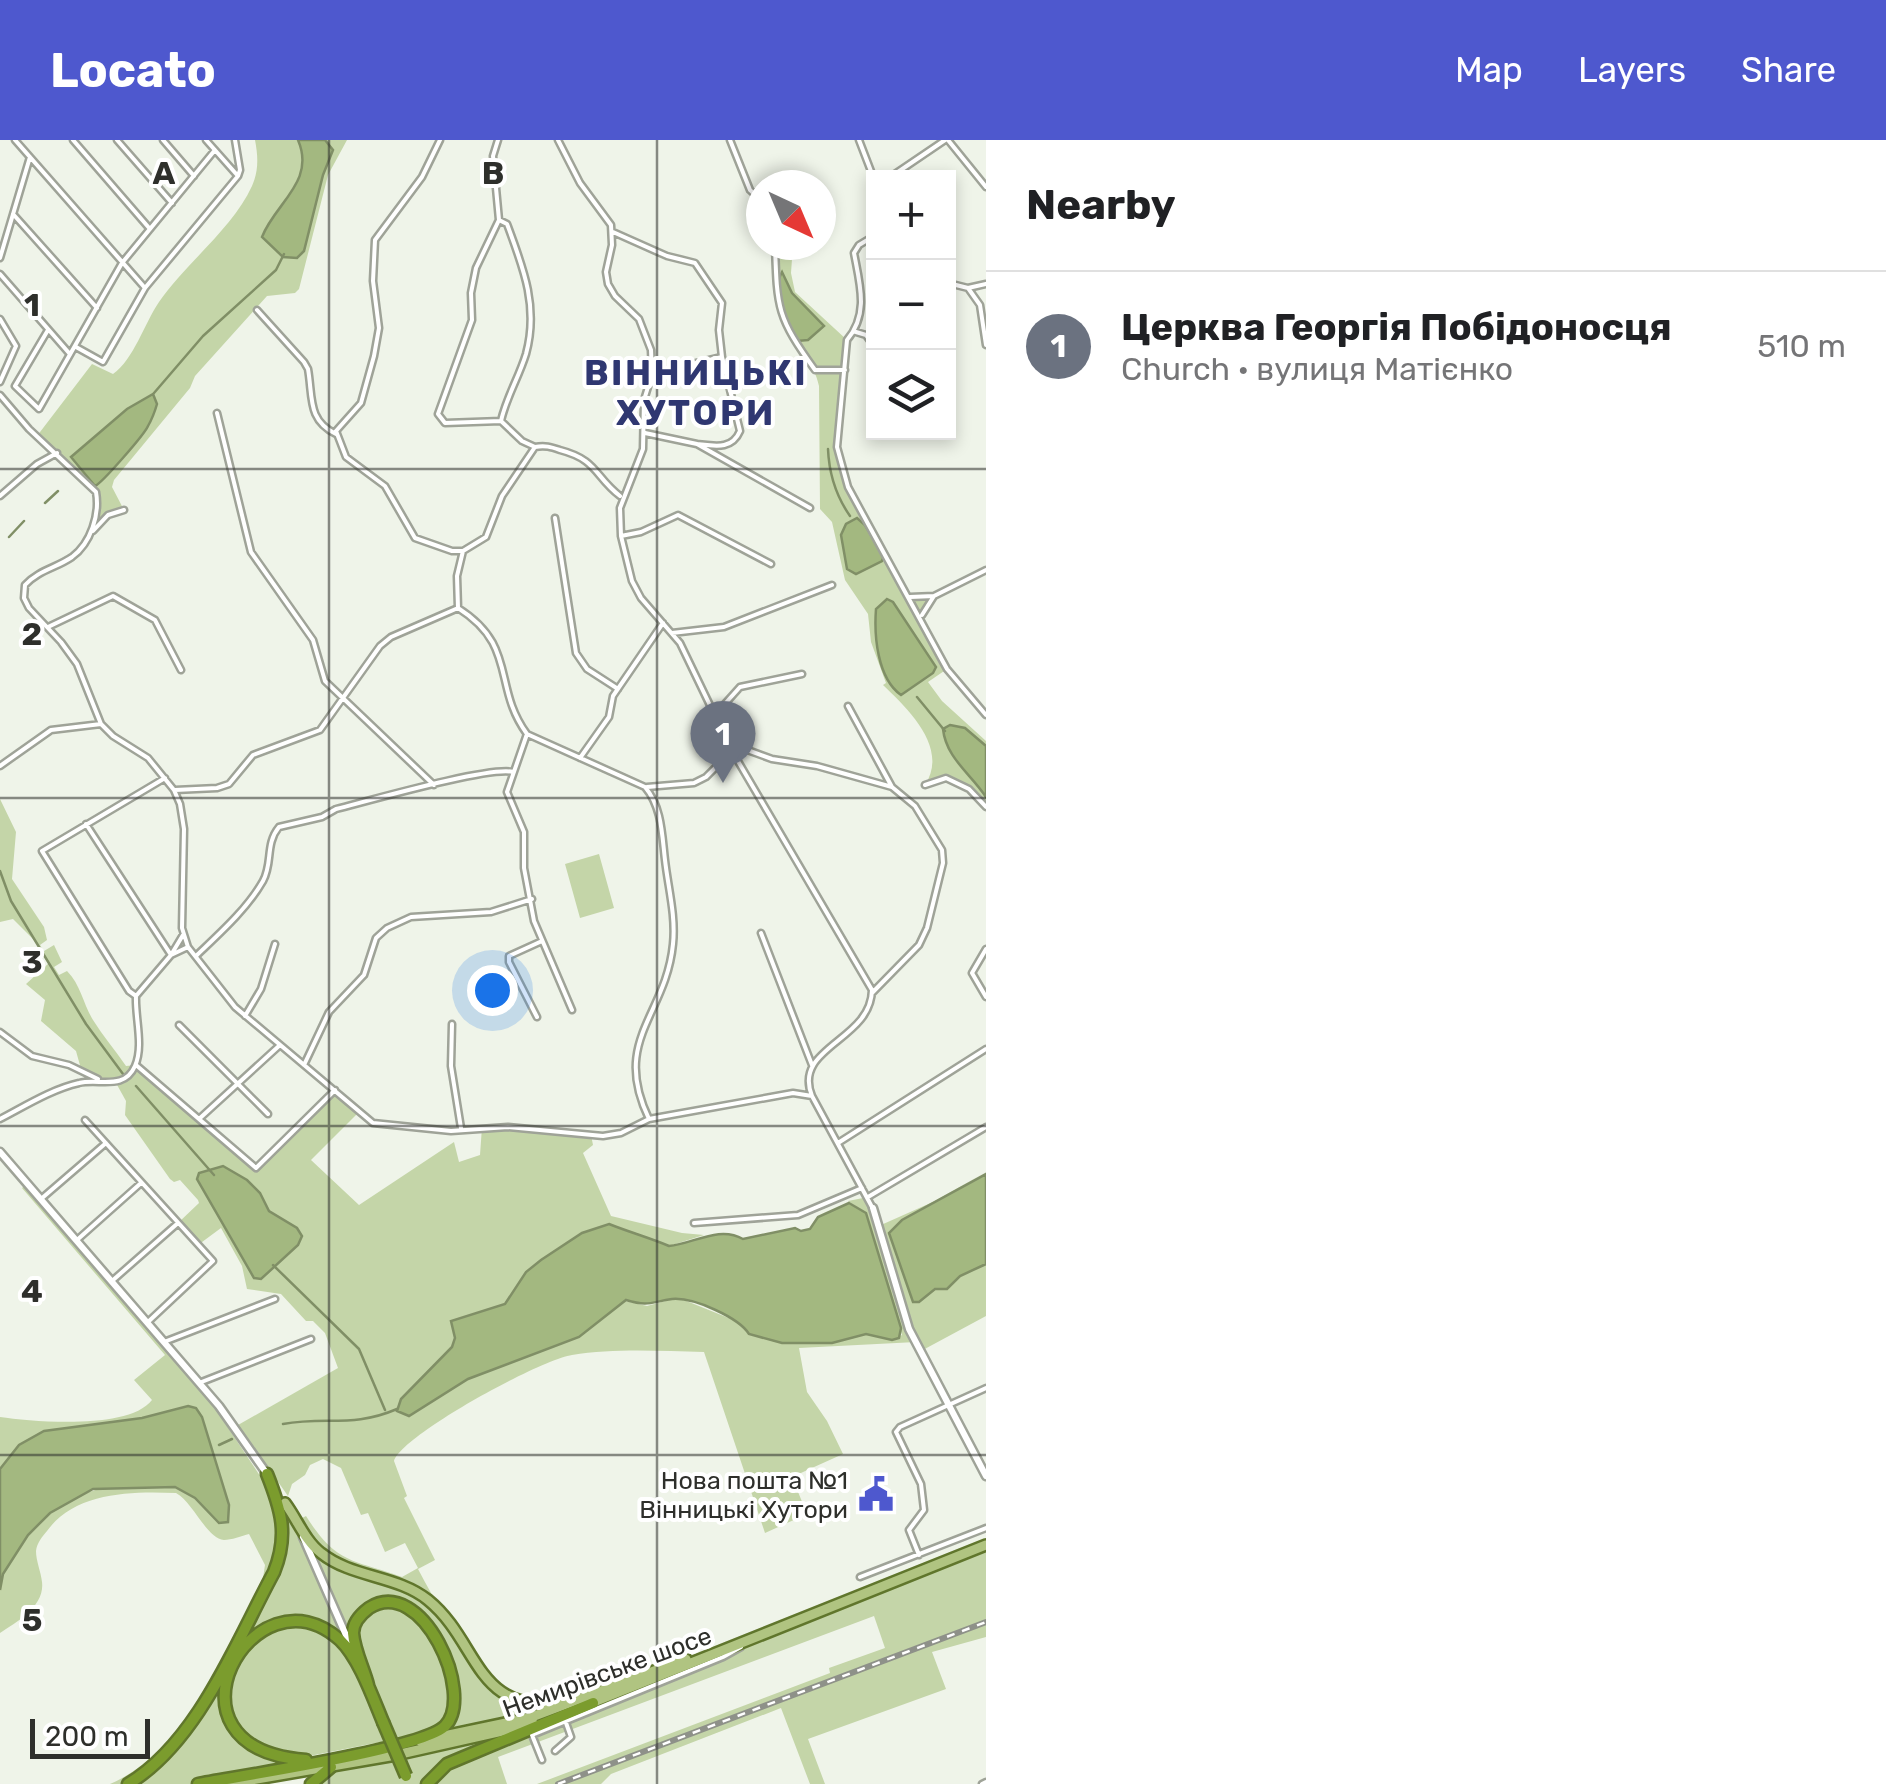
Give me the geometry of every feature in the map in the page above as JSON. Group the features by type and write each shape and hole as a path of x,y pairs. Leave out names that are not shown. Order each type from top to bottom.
{"highway":[{"path":"128,1784 160,1761 184,1734 274,1572 284,1530 280,1506 267,1474"},
{"path":"198,1784 327,1764 394,1746 442,1729 450,1720 454,1702 444,1657 426,1622 412,1608 395,1602 378,1604 358,1620 354,1640 368,1685 382,1722 407,1781"},
{"path":"327,1764 265,1754 236,1731 224,1696 235,1657 247,1641 268,1628 305,1623 340,1640 368,1685"},
{"path":"427,1784 447,1764 592,1700"},
{"path":"311,1784 327,1764"}],"main road":[{"path":"0,1152 224,1412 313,1546 339,1564 413,1590 428,1601 443,1616 484,1677 502,1692 539,1703 592,1700"},
{"path":"873,1208 910,1328 986,1476"},
{"path":"285,1503 368,1685"},
{"name":"Немирівське шосе","path":"394,1746 508,1724 592,1700 986,1542"},
{"name":"Немирівське шосе","path":"228,1784 496,1734 751,1639 986,1542"}],"street":[{"path":"15,140 145,288"},
{"path":"73,140 150,229"},
{"path":"117,140 172,203"},
{"path":"163,140 194,176"},
{"path":"206,140 238,176"},
{"path":"76,346 103,362 145,288 238,176 235,140"},
{"path":"336,434 361,403 374,356 378,328 373,281 376,240 422,177 440,140"},
{"path":"498,140 493,158 500,220 476,268 471,293 472,320 438,414 444,423 501,421 522,442 579,455 591,462 622,496"},
{"path":"558,140 580,183 613,232 701,267 724,309 719,330 740,431 736,440 728,445 697,444 645,433"},
{"path":"730,140 746,180"},
{"path":"858,140 870,170"},
{"path":"901,170 946,140 986,187"},
{"path":"48,330 16,386 39,409 122,263 216,150"},
{"path":"0,258 30,158"},
{"path":"13,214 97,308"},
{"path":"500,220 506,224 528,280 530,296 526,352 501,421"},
{"path":"613,232 606,268 608,284 642,324 651,350 652,374 644,400 645,433 640,461 622,496 619,513 637,592 672,633 732,751 872,993"},
{"path":"866,241 854,253 863,296 856,332 847,340 837,446 839,463 848,487 947,669 986,715"},
{"path":"775,260 777,296 788,330 816,370 846,370"},
{"path":"0,274 70,355"},
{"path":"956,285 968,288 986,284"},
{"path":"968,288 980,305 986,344"},
{"path":"257,310 304,362 316,420 336,434 348,459 385,486 415,538 463,551 486,537 502,496 535,447"},
{"path":"0,319 16,346 0,382"},
{"path":"856,332 866,336"},
{"path":"652,374 722,357"},
{"path":"0,395 26,426 96,492 90,535"},
{"path":"217,413 250,552 313,640 331,690 343,696 434,785"},
{"path":"697,444 810,508"},
{"path":"0,496 57,452"},
{"path":"124,510 108,515 72,557 41,570 24,586 29,608 77,664 101,724 148,758 174,790 184,830 183,935 224,996 280,1046 376,1124 451,1131 520,1128 603,1136 649,1119 802,1092 812,1096"},
{"path":"622,536 642,532 678,515 770,564"},
{"path":"555,518 579,660 586,670 618,690"},
{"path":"458,608 457,576 463,551"},
{"path":"910,597 934,596 986,570"},
{"path":"672,633 724,627 832,585"},
{"path":"48,627 113,596 154,620 181,670"},
{"path":"921,617 934,596"},
{"path":"174,790 186,792 229,784 253,755 320,730 370,659 391,637 458,608"},
{"path":"458,608 476,620 496,644 516,720 527,734 645,787 694,783 706,777 732,751 742,748 772,760 817,766 892,787"},
{"path":"580,758 609,717 618,690 663,623"},
{"path":"714,716 740,687 802,674"},
{"path":"848,706 892,787 915,806 942,850 943,864 918,946 872,993 858,1023 812,1066 806,1078 873,1208"},
{"path":"0,766 51,730 101,724"},
{"path":"527,734 507,792 524,832 524,868 534,921 572,1010"},
{"path":"732,751 734,761"},
{"path":"195,956 264,880 269,843 279,827 322,817 336,808 504,770 513,772"},
{"path":"136,996 129,991 42,854 43,848 165,778"},
{"path":"925,785 946,778 964,786 986,807"},
{"path":"645,787 662,825 673,943 658,999 635,1052 636,1086 649,1119"},
{"path":"653,799 662,788"},
{"path":"180,804 186,792"},
{"path":"86,824 172,956"},
{"path":"304,1065 329,1012 364,975 376,938 387,928 411,917 491,912 532,899"},
{"path":"760,933 812,1066"},
{"path":"0,1119 70,1085 122,1081 136,1065 140,1049 136,996 172,956 183,935"},
{"path":"537,1017 509,962 510,956 542,941"},
{"path":"245,1016 261,989 275,944"},
{"path":"172,956 188,947"},
{"path":"986,949 972,974 986,998"},
{"path":"452,1024 451,1066 460,1128"},
{"path":"179,1025 268,1114"},
{"path":"0,1032 32,1056 75,1067 102,1081"},
{"path":"199,1119 280,1046"},
{"path":"838,1144 986,1048"},
{"path":"136,1065 256,1168 336,1089"},
{"path":"85,1120 213,1263 148,1322"},
{"path":"868,1198 986,1127"},
{"path":"41,1198 106,1143"},
{"path":"77,1240 142,1183"},
{"path":"694,1223 798,1214 862,1188"},
{"path":"112,1281 178,1223"},
{"path":"164,1342 275,1299"},
{"path":"199,1383 311,1339"},
{"path":"919,1555 909,1530 924,1510 922,1484 896,1432 900,1426 986,1388"},
{"path":"860,1577 986,1528"},
{"path":"542,1760 532,1734 723,1658 751,1639"},
{"path":"555,1751 571,1736 566,1720"}],"shaded area":[{"path":"255,140 347,140 328,175 299,289 295,293 267,296 195,376 190,388 114,480 112,487 124,510 108,515 89,535 97,496 91,485 37,436 92,364 113,374 120,368 159,302 233,216 254,180"},
{"path":"298,140 325,140 333,150 304,251 297,258 283,257 262,237 298,180 302,155"},
{"path":"775,260 792,260 795,292 847,340 837,453 845,480 910,597 934,596 921,617 947,669 928,682 942,701 986,741 986,807 969,789 946,778 925,785 931,771 929,744 914,718 883,685 886,683 871,642 868,614 845,580 832,522 820,509 819,386 780,315"},
{"path":"782,272 792,293 824,326 808,340 797,341 784,316 778,298"},
{"path":"153,394 157,404 145,431 95,486 71,457 127,409"},
{"path":"857,518 884,556 882,561 856,574 847,569 841,535 846,524"},
{"path":"887,599 893,602 936,667 901,695 887,678 877,643 876,609"},
{"path":"950,725 965,728 986,746 986,797 949,749 943,729"},
{"path":"0,799 16,832 12,879 44,927 47,940 40,945 44,951 54,945 62,962 54,967 59,975 67,971 72,976 93,1020 126,1066 136,1065 255,1168 336,1089 360,1111 311,1160 359,1205 454,1142 459,1162 480,1155 482,1127 591,1135 593,1145 583,1153 611,1216 704,1235 669,1246 611,1224 582,1233 621,1300 647,1306 684,1300 791,1343 866,1334 892,1340 902,1335 866,1213 848,1201 868,1197 905,1308 881,1225 986,1172 903,1220 889,1234 913,1302 919,1302 935,1289 944,1290 960,1276 986,1264 986,1316 921,1351 916,1342 799,1348 807,1392 843,1454 792,1477 807,1514 765,1533 704,1352 572,1355 505,1383 421,1434 394,1461 407,1496 404,1498 435,1560 418,1569 469,1651 504,1688 523,1698 541,1700 570,1687 575,1701 483,1728 426,1733 274,1763 275,1770 198,1784 110,1784 137,1768 183,1723 218,1665 263,1578 265,1565 249,1534 227,1540 218,1538 176,1493 123,1494 88,1501 59,1518 43,1536 36,1551 42,1582 39,1599 0,1633 0,1566 23,1536 50,1513 82,1494 106,1487 169,1486 187,1491 198,1501 229,1505 202,1417 198,1410 188,1406 142,1418 44,1431 19,1445 0,1469 0,1417 80,1422 140,1410 152,1400 134,1380 165,1355 22,1188 28,1183 178,1359 176,1362 215,1408 280,1506 291,1502 300,1519 306,1516 327,1544 347,1558 402,1577 418,1568 405,1543 385,1552 368,1513 361,1515 341,1468 323,1459 310,1465 305,1475 292,1484 288,1496 238,1425 338,1368 325,1333 313,1321 306,1321 281,1294 247,1289 242,1266 221,1228 198,1245 178,1223 198,1200 180,1180 170,1179 125,1115 126,1101 116,1083 102,1081 81,1069 76,1051 41,1021 45,1000 26,984 49,963 37,943 13,919 0,922"},
{"path":"599,854 614,908 580,918 565,864"},
{"path":"223,1166 247,1180 260,1193 269,1211 297,1228 302,1236 298,1245 261,1279 254,1278 197,1179 199,1173"},
{"path":"986,1174 986,1264 960,1276 947,1289 935,1289 919,1302 913,1302 889,1233 902,1220"},
{"path":"849,1203 866,1213 901,1328 899,1338 866,1334 832,1343 782,1343 749,1334 726,1315 692,1301 672,1299 645,1304 626,1300 579,1337 468,1379 409,1416 397,1411 401,1399 452,1347 455,1338 451,1321 505,1304 526,1272 582,1233 609,1224 669,1246 725,1234 743,1239 795,1228 810,1229 818,1217"},
{"path":"188,1406 196,1408 202,1417 229,1505 228,1522 219,1523 195,1498 175,1487 93,1489 50,1513 28,1535 3,1574 0,1590 0,1469 19,1445 44,1431 142,1418"},
{"path":"986,1551 986,1637 932,1652 946,1689 808,1739 825,1784 810,1784 781,1708 611,1774 601,1784 537,1784 830,1673 829,1668 885,1648 874,1616 498,1757 507,1784 317,1784 332,1770 509,1733 511,1740"}],"waterway":[{"path":"154,393 203,336 276,270 284,254"},
{"path":"828,449 834,484 850,516"},
{"path":"45,503 58,491"},
{"path":"9,537 24,521"},
{"path":"917,697 945,731"},
{"path":"0,871 11,901 86,1024 123,1074"},
{"path":"136,1086 214,1175"},
{"path":"273,1265 359,1349 385,1410"},
{"path":"283,1424 353,1420 397,1409"},
{"path":"219,1445 232,1439"}],"railway":[{"path":"558,1784 986,1622"}],"place":[{"name":"Церква Георгія Побідоносця","path":"723,783"},
{"name":"Нова пошта №1 Вінницькі Хутори","path":"876,1494"}],"district":[{"name":"ВІННИЦЬКІ ХУТОРИ","path":"696,393"}]}
